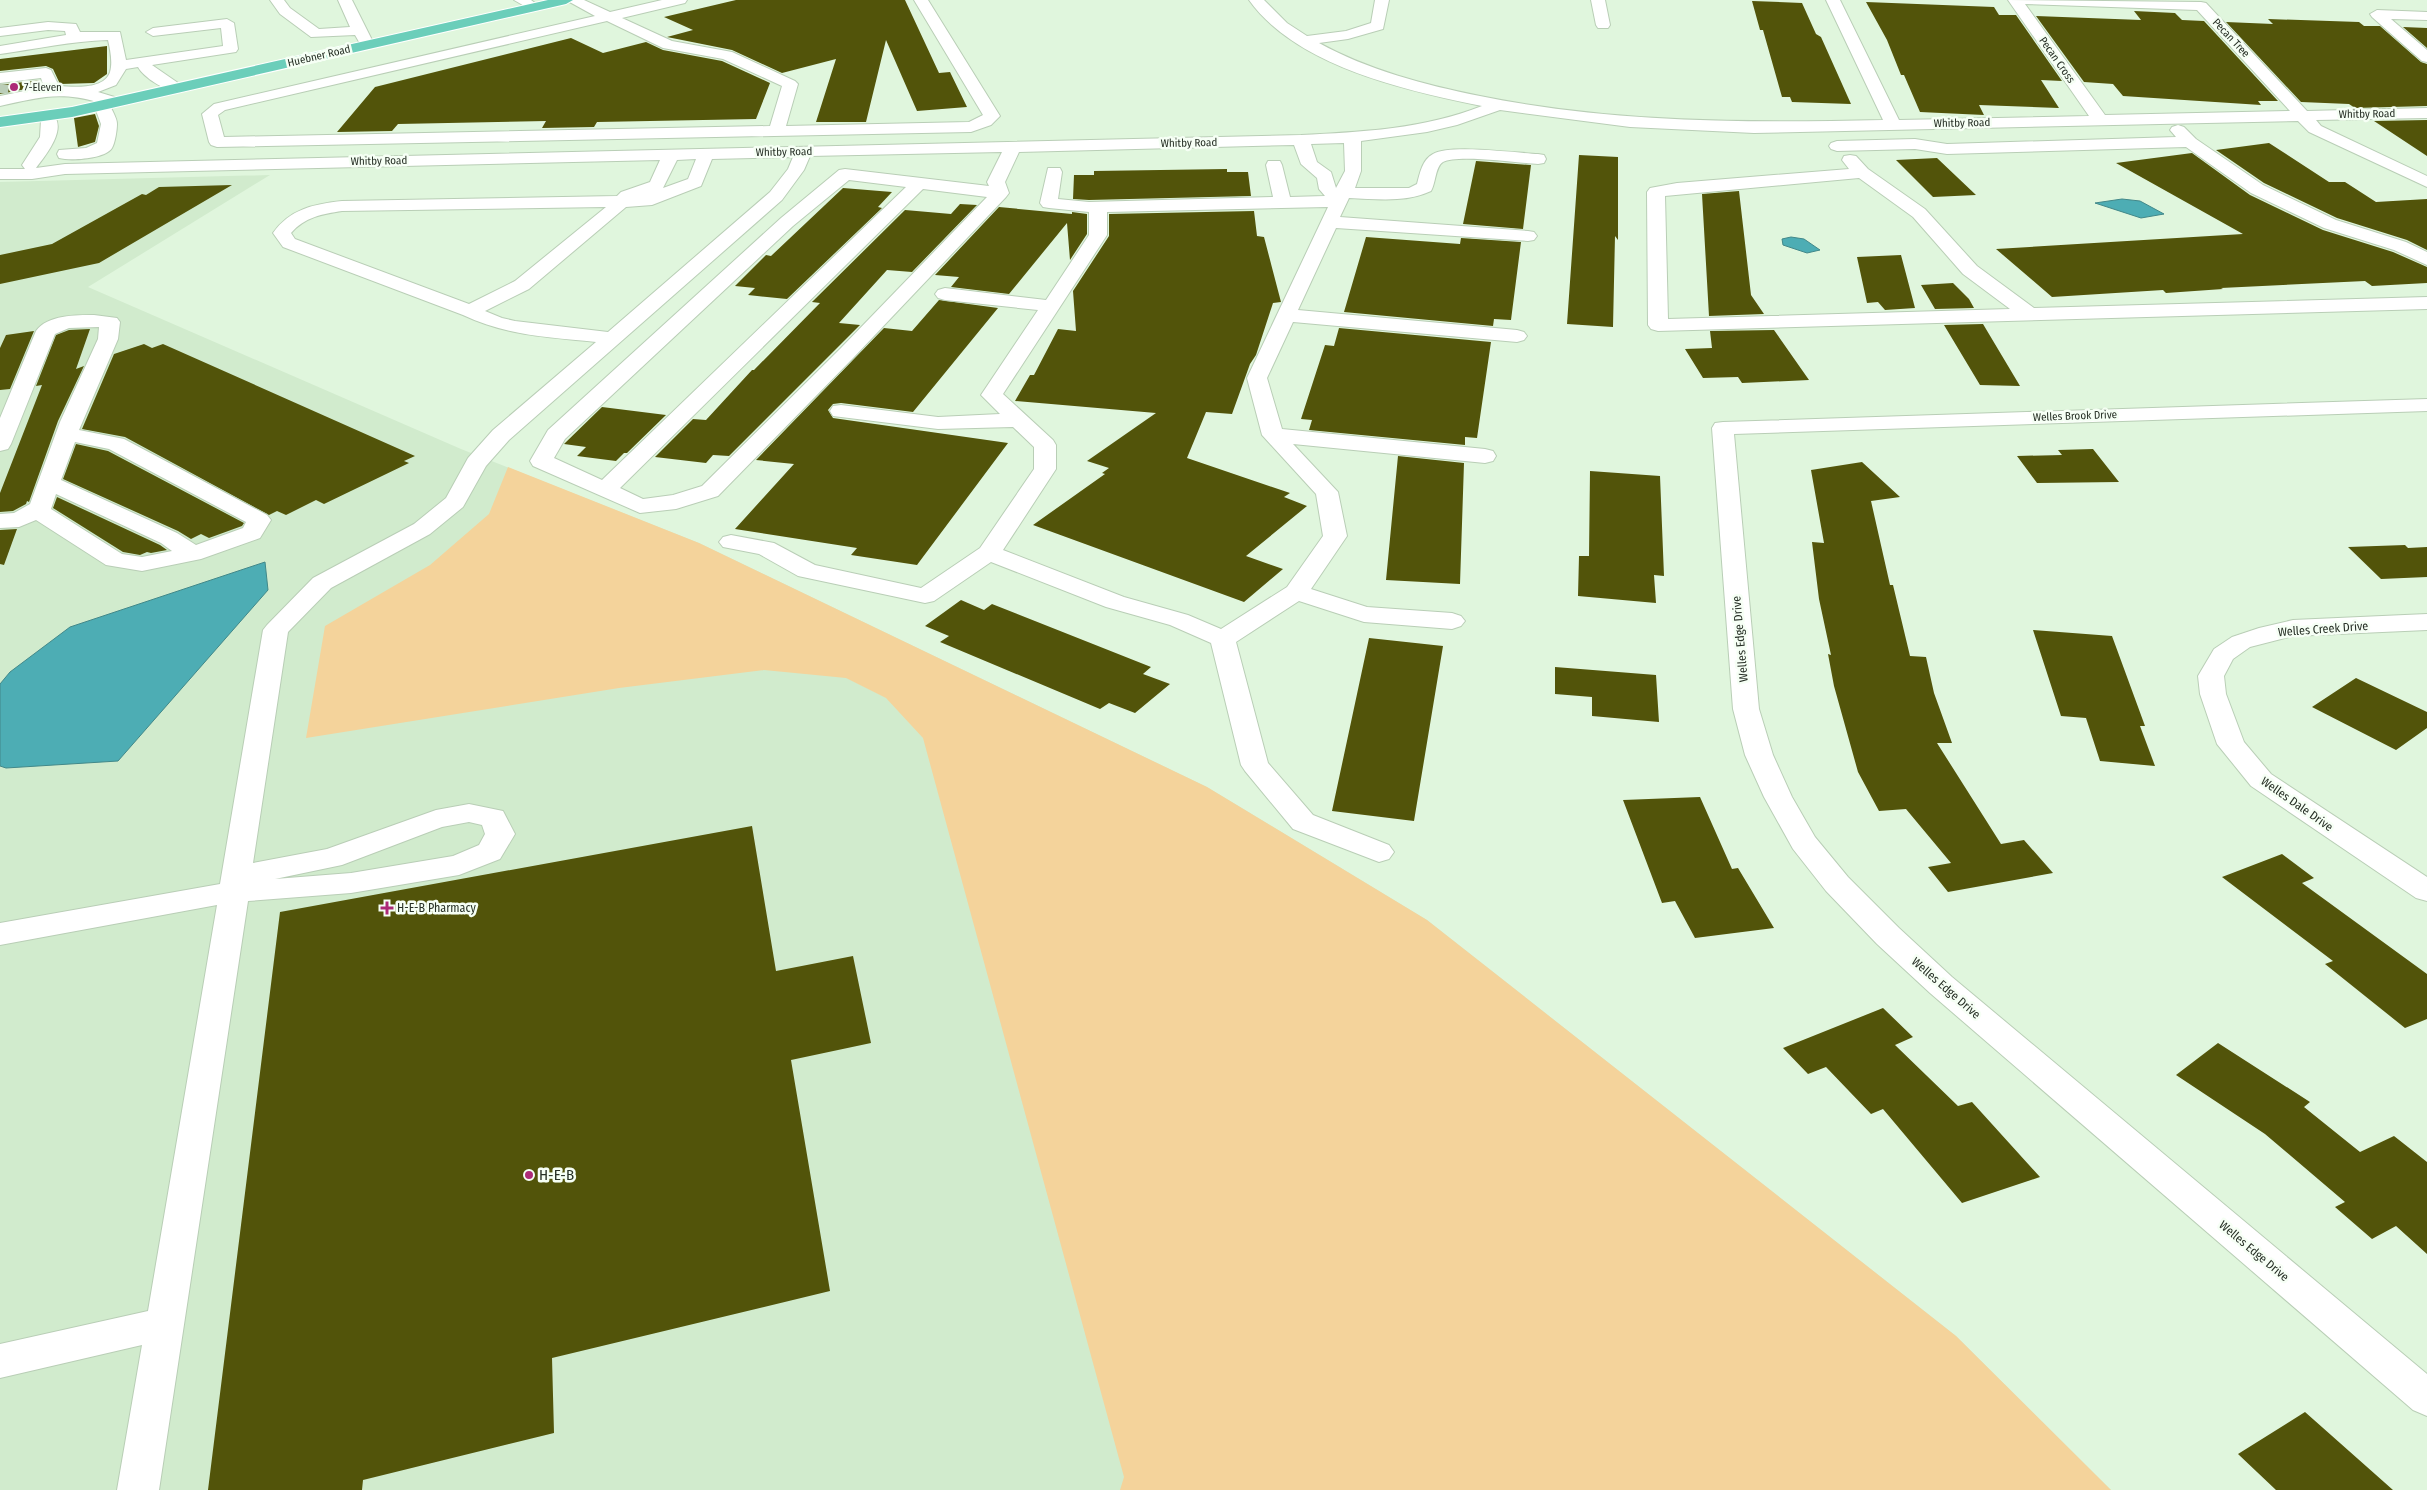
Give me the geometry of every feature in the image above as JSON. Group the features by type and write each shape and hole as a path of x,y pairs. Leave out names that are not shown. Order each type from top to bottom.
{"main road":[{"name":"Huebner Road","path":"0,122 72,112 368,45 527,4 566,0"},
{"name":"Huebner Road","path":"0,136 72,112"}],"street":[{"path":"277,0 285,11 316,34 359,30"},
{"path":"345,0 368,45"},
{"path":"573,0 668,45 726,55 790,84 777,130"},
{"path":"680,0 220,107 210,114 217,142 971,127 985,122 992,116 921,0"},
{"name":"Whitby Road","path":"1256,0 1274,20 1304,41 1367,71 1440,92 1499,105 1562,116 1638,124 1754,128 2427,113"},
{"path":"1304,41 1348,35 1378,26 1382,0"},
{"path":"1598,0 1603,25"},
{"path":"1832,0 1893,125"},
{"name":"Pecan Cross","path":"2015,0 2100,120"},
{"name":"Pecan Tree","path":"2020,0 2201,6 2315,129 2427,182"},
{"path":"2427,16 2377,14 2427,58"},
{"path":"119,66 232,49 227,22 154,32"},
{"path":"0,32 48,26 70,27 74,37"},
{"path":"0,50 56,42 74,37 115,35 119,66 118,74 114,81 80,92"},
{"path":"143,62 147,70 176,88"},
{"path":"1,80 46,73 53,90"},
{"path":"0,101 53,90 80,92 108,104 109,124 104,146 82,154 33,160"},
{"name":"Whitby Road","path":"0,174 32,174 65,169 1352,138 1440,126 1473,116 1499,105"},
{"path":"2166,119 2190,142 2257,189 2330,224 2400,246 2427,259"},
{"path":"33,160 48,137 49,120"},
{"path":"1819,127 1862,173 1919,213 1970,270 2030,315"},
{"path":"864,150 869,128"},
{"path":"1223,639 1266,614 1296,592 1335,536 1328,492 1273,435 1257,378 1330,222 1339,196 1354,169 1356,163 1352,138"},
{"path":"1302,140 1309,164 1325,176 1328,189 1339,196"},
{"path":"1837,146 1915,144 1947,149 2190,142"},
{"path":"1000,193 996,182 1013,147"},
{"path":"138,1490 276,630 322,583 422,529 455,502 476,463 501,435 776,196 796,170 803,152"},
{"path":"612,338 515,327 496,323 470,311 289,243 282,233 291,221 313,210 342,206 620,203 646,201 695,182 706,154"},
{"path":"1054,172 1049,204 1098,207 1283,203 1339,196 1412,193 1425,187 1431,165 1439,157 1468,154 1538,160"},
{"path":"657,185 671,155"},
{"name":"Whitby Road","path":"0,165 33,160 65,169"},
{"path":"1274,165 1283,203"},
{"path":"1316,170 1354,169"},
{"path":"1862,173 1677,188 1656,192 1658,325 2427,303"},
{"path":"845,174 1000,193 847,353 710,491 676,502 640,506 541,461 556,435 787,222 845,174"},
{"path":"605,490 919,183"},
{"path":"470,311 522,285 627,196 657,185 678,190"},
{"path":"731,542 766,548 807,572 926,596 989,552 1046,469 1046,445 992,396 1098,235 1098,207"},
{"path":"1330,222 1528,236"},
{"path":"945,294 1051,306"},
{"path":"1286,315 1517,336"},
{"path":"0,444 46,331 58,323 85,320 110,322 108,339 67,434 40,508 19,520 0,521"},
{"name":"Welles Brook Drive","path":"1723,428 2427,405"},
{"path":"841,411 938,423 1019,420"},
{"name":"Welles Edge Drive","path":"1723,428 1746,709 1759,754 1778,797 1804,842 1844,890 1888,936 1942,985 2427,1398"},
{"path":"36,510 115,560 142,564 192,554 252,533 259,520 116,444 67,434"},
{"path":"1273,435 1485,456"},
{"path":"50,483 169,538 192,554"},
{"path":"989,552 1115,602 1179,620 1223,639"},
{"path":"1296,592 1364,614 1452,621"},
{"name":"Welles Creek Drive","path":"2223,654 2241,642 2294,628 2427,622"},
{"path":"1223,639 1256,765 1303,822 1379,852"},
{"name":"Welles Dale Drive","path":"2223,654 2210,676 2213,694 2231,744 2261,780 2427,891"},
{"path":"0,934 235,884 332,858 436,819 469,813 494,818 500,834 490,852 459,865 351,883 235,884"},
{"path":"0,1361 165,1323"}],"shaded area":[{"path":"270,175 88,287 461,449 699,543 1207,787 1427,920 1956,1336 2111,1490 0,1490 0,182"},
{"path":"508,467 699,543 1207,787 1427,920 1956,1336 2111,1490 1120,1490 1124,1477 923,738 886,698 846,678 764,670 619,688 306,738 325,626 430,565 489,514"}],"water":[{"path":"2122,199 2140,201 2164,214 2141,218 2095,203"},
{"path":"1791,237 1804,239 1820,250 1807,253 1783,245 1782,239"},
{"path":"265,562 268,590 118,761 6,768 0,766 0,684 10,672 70,627"}],"building":[{"path":"736,0 905,0 939,73 950,72 967,107 917,111 886,40 866,122 816,122 836,59 782,73 732,50 667,37 693,30 664,17"},
{"path":"1752,1 1802,3 1816,34 1821,37 1851,104 1792,102 1790,97 1782,97 1763,30 1760,30"},
{"path":"1866,2 1994,7 1999,15 2016,15 2062,81 2041,80 2059,108 1979,105 1984,115 1920,112 1904,75 1901,75 1887,40"},
{"path":"2134,11 2175,13 2182,20 2204,21 2278,101 2258,101 2261,105 2123,96 2113,84 2084,82 2036,16 2141,20"},
{"path":"2268,19 2359,22 2364,26 2380,26 2421,62 2427,64 2427,106 2355,108 2349,104 2301,102 2226,22 2273,24"},
{"path":"2403,27 2427,28 2427,48"},
{"path":"571,38 603,53 646,42 663,50 722,61 770,83 756,119 597,122 594,127 542,128 546,121 398,124 392,131 337,132 375,87"},
{"path":"107,46 107,74 94,83 60,84 53,69 46,66 0,71 0,59"},
{"name":"7-Eleven","path":"40,80 42,86 0,94 0,85"},
{"path":"95,114 99,126 95,142 78,147 74,118"},
{"path":"2427,120 2427,156 2374,121"},
{"path":"2269,143 2329,182 2345,182 2376,202 2427,199 2427,250 2407,240 2337,218 2264,183 2216,150"},
{"path":"2192,153 2250,195 2323,230 2393,252 2427,267 2427,283 2372,286 2365,281 2221,288 2223,289 2166,293 2163,290 2052,297 1996,249 2243,234 2116,163"},
{"path":"1579,155 1618,157 1618,240 1615,236 1613,327 1567,324"},
{"path":"1937,158 1976,195 1933,197 1896,160"},
{"path":"1476,161 1531,165 1523,229 1463,224"},
{"path":"1227,169 1227,172 1248,172 1251,196 1073,199 1074,175 1094,175 1094,171"},
{"path":"232,185 99,263 0,284 0,255 52,244 142,194 146,195 159,187"},
{"path":"843,188 892,192 878,207 882,208 787,299 748,295 755,288 735,286 766,255 771,256"},
{"path":"1739,191 1751,295 1764,314 1709,316 1702,194"},
{"path":"960,204 977,205 912,272 887,270 839,323 860,325 729,456 713,455 706,463 655,457 693,419 706,420 752,370 820,303 812,302 905,210 951,214"},
{"path":"999,207 1087,214 1087,234 1070,260 1067,223 1009,294 951,287 959,277 935,275"},
{"path":"1254,211 1257,236 1264,237 1281,302 1273,303 1256,355 1250,364 1232,414 1206,412 1187,458 1290,493 1284,497 1307,506 1246,556 1283,569 1244,602 1033,525 1105,474 1102,473 1109,468 1087,461 1156,413 1015,401 1030,375 1034,375 1058,329 1076,331 1073,291 1109,236 1109,214"},
{"path":"1366,237 1460,244 1461,238 1521,242 1511,320 1494,319 1493,326 1344,312"},
{"path":"1901,255 1915,308 1885,310 1878,302 1867,303 1857,257"},
{"path":"1953,283 1969,299 1974,308 1935,309 1921,285"},
{"path":"939,300 998,308 913,412 841,403 833,404 828,410 833,418 1008,443 917,565 851,555 857,548 735,529 794,464 756,460 884,328 912,331"},
{"path":"1983,324 2020,386 1980,385 1944,325"},
{"path":"1339,328 1491,342 1477,438 1465,437 1465,445 1309,430 1312,420 1301,419 1325,345 1334,346"},
{"path":"90,329 76,369 84,366 58,421 29,502 27,501 26,504 13,511 0,512 0,493 42,385 36,386 56,335 69,330"},
{"path":"1774,330 1809,380 1742,383 1738,377 1703,378 1685,349 1712,348 1710,331"},
{"path":"34,331 10,389 0,390 0,348 6,335"},
{"path":"144,344 152,348 163,344 415,456 404,461 409,463 324,504 316,500 286,515 277,511 269,515 125,437 82,429 114,354"},
{"path":"602,407 666,415 627,453 624,453 616,461 577,456 586,447 564,444"},
{"path":"76,444 108,451 244,523 242,526 209,538 201,534 191,539 178,531 63,479"},
{"path":"2093,449 2119,482 2037,483 2017,456 2062,455 2058,450"},
{"path":"1398,456 1464,463 1460,584 1386,580"},
{"path":"1862,462 1900,497 1871,501 1890,585 1893,585 1910,656 1926,657 1934,693 1952,743 1937,743 2001,844 2024,840 2053,873 1948,892 1928,867 1951,863 1906,809 1879,811 1858,772 1834,686 1828,654 1831,655 1819,599 1812,542 1824,543 1811,470"},
{"path":"1590,471 1660,476 1664,576 1654,575 1656,603 1578,596 1579,556 1589,556"},
{"path":"57,497 167,550 147,552 140,555 123,552 53,508"},
{"path":"17,529 4,565 0,564 0,530"},
{"path":"2405,545 2408,548 2427,547 2427,577 2381,579 2348,547"},
{"path":"961,600 984,610 992,604 1151,667 1143,674 1170,684 1135,713 1109,703 1100,709 940,642 949,636 925,626"},
{"path":"2033,630 2112,636 2145,726 2140,726 2155,766 2100,761 2086,718 2061,716"},
{"path":"1369,638 1443,646 1414,821 1332,811"},
{"path":"1555,667 1656,675 1659,722 1592,716 1592,697 1555,694"},
{"path":"2356,678 2427,712 2427,728 2396,750 2312,707"},
{"path":"1700,797 1732,869 1738,868 1774,928 1695,938 1675,901 1662,903 1623,800"},
{"name":"H-E-B","path":"752,826 776,971 853,956 871,1043 791,1060 830,1291 552,1358 554,1433 363,1480 362,1490 208,1490 280,912"},
{"path":"2282,854 2314,878 2302,883 2427,974 2427,1019 2405,1028 2325,964 2333,961 2222,877"},
{"path":"1883,1008 1913,1037 1895,1045 1958,1106 1972,1102 2040,1177 1962,1203 1883,1109 1871,1114 1826,1067 1808,1074 1783,1048"},
{"path":"2218,1043 2310,1102 2304,1107 2360,1152 2394,1136 2427,1162 2427,1254 2396,1226 2372,1239 2335,1207 2345,1202 2265,1134 2176,1075"},
{"path":"2305,1412 2393,1490 2276,1490 2238,1454"}],"tunnel":[{"path":"0,93 1,84"}],"place":[{"name":"7-Eleven","path":"14,87"},
{"name":"H-E-B Pharmacy","path":"387,908"},
{"name":"H-E-B","path":"529,1175"}]}
